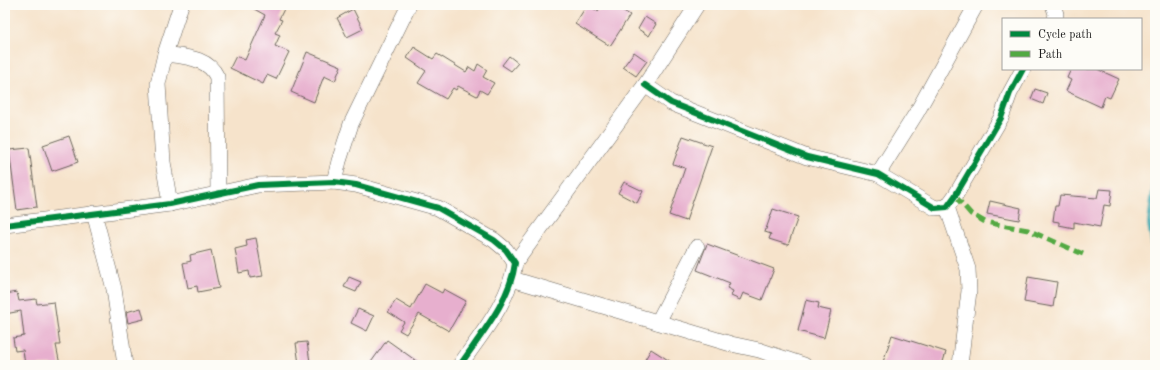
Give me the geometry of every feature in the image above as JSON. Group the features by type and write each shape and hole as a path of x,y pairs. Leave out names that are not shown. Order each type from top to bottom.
{"street":[{"path":"170,204 163,162 158,84 165,54 181,5"},
{"path":"334,182 351,124 409,5"},
{"path":"460,365 500,305 512,279 515,263 645,85 697,5"},
{"path":"878,174 920,105 976,5"},
{"path":"1053,5 1056,14 1055,18"},
{"path":"165,54 200,60 214,71 217,77 218,194"},
{"path":"947,207 1001,118 1010,93 1022,70"},
{"path":"645,85 671,103 807,157 878,174 935,208 947,207"},
{"path":"5,225 170,204 258,185 334,182 438,208 494,240 506,250 515,263"},
{"path":"947,207 968,268 969,291 960,365"},
{"path":"94,213 114,289 125,365"},
{"path":"658,322 697,247"},
{"path":"512,279 731,344 759,350 804,365"}],"building":[{"path":"247,5 286,5 279,19 282,20 275,33 280,35 275,46 289,52 276,79 267,75 263,84 230,68 236,56 245,60 265,15"},
{"path":"587,5 598,11 602,5 614,5 630,15 610,46 575,24"},
{"path":"353,9 363,29 347,37 337,18"},
{"path":"645,17 656,24 649,36 638,29"},
{"path":"414,47 433,59 437,54 466,72 469,67 475,71 478,64 487,70 483,77 494,83 487,94 480,90 477,96 458,86 456,90 453,88 446,99 418,83 426,71 407,58"},
{"path":"307,52 341,66 335,81 324,76 314,102 291,92"},
{"path":"634,52 647,61 636,76 623,67"},
{"path":"509,56 518,63 511,71 502,65"},
{"path":"1071,70 1099,70 1119,79 1110,98 1105,96 1101,107 1066,91 1071,80 1067,78"},
{"path":"1035,89 1047,93 1043,104 1031,99"},
{"path":"69,136 78,162 52,171 43,145"},
{"path":"683,136 712,146 686,221 669,215 685,168 673,164"},
{"path":"29,148 37,207 17,210 9,150"},
{"path":"624,182 643,191 637,203 618,193"},
{"path":"1099,189 1112,190 1110,206 1104,205 1100,227 1074,222 1074,228 1059,225 1059,222 1053,221 1055,206 1058,206 1060,195 1097,198"},
{"path":"990,201 1021,208 1019,220 987,214"},
{"path":"773,209 798,217 788,245 769,239 771,234 765,232"},
{"path":"256,238 263,276 250,278 249,271 239,273 235,249 247,246 246,240"},
{"path":"707,244 774,269 762,300 743,293 740,300 731,296 733,291 727,288 730,283 697,270"},
{"path":"211,250 219,288 198,292 197,286 188,288 183,263 191,261 190,255"},
{"path":"349,277 361,282 356,292 344,287"},
{"path":"1028,277 1057,282 1053,307 1024,302"},
{"path":"425,284 442,293 444,289 466,301 449,331 419,314 406,334 399,330 404,322 388,312 396,300 411,309"},
{"path":"17,292 19,301 36,299 37,304 54,302 60,345 56,345 60,365 25,365 23,350 15,351 13,338 24,336 21,311 5,314 5,294"},
{"path":"806,300 819,303 818,308 831,311 824,338 798,331"},
{"path":"141,308 144,319 128,323 126,312"},
{"path":"358,309 374,316 367,331 351,323"},
{"path":"892,335 946,352 942,365 882,365"},
{"path":"387,340 422,365 369,365"},
{"path":"307,342 310,362 299,364 296,343"},
{"path":"651,349 676,365 642,365"}],"waterway":[{"path":"1155,175 1149,224 1155,260"}],"marked path":[{"path":"955,196 971,214 985,222 1028,230 1083,254"}],"cycle path":[{"path":"645,85 671,103 807,157 878,174 935,208 947,207 955,196 1001,118 1010,93 1022,70"},
{"path":"5,225 170,204 258,185 334,182 356,185 438,208 494,240 506,250 515,263 507,291 494,317 460,365"}]}
